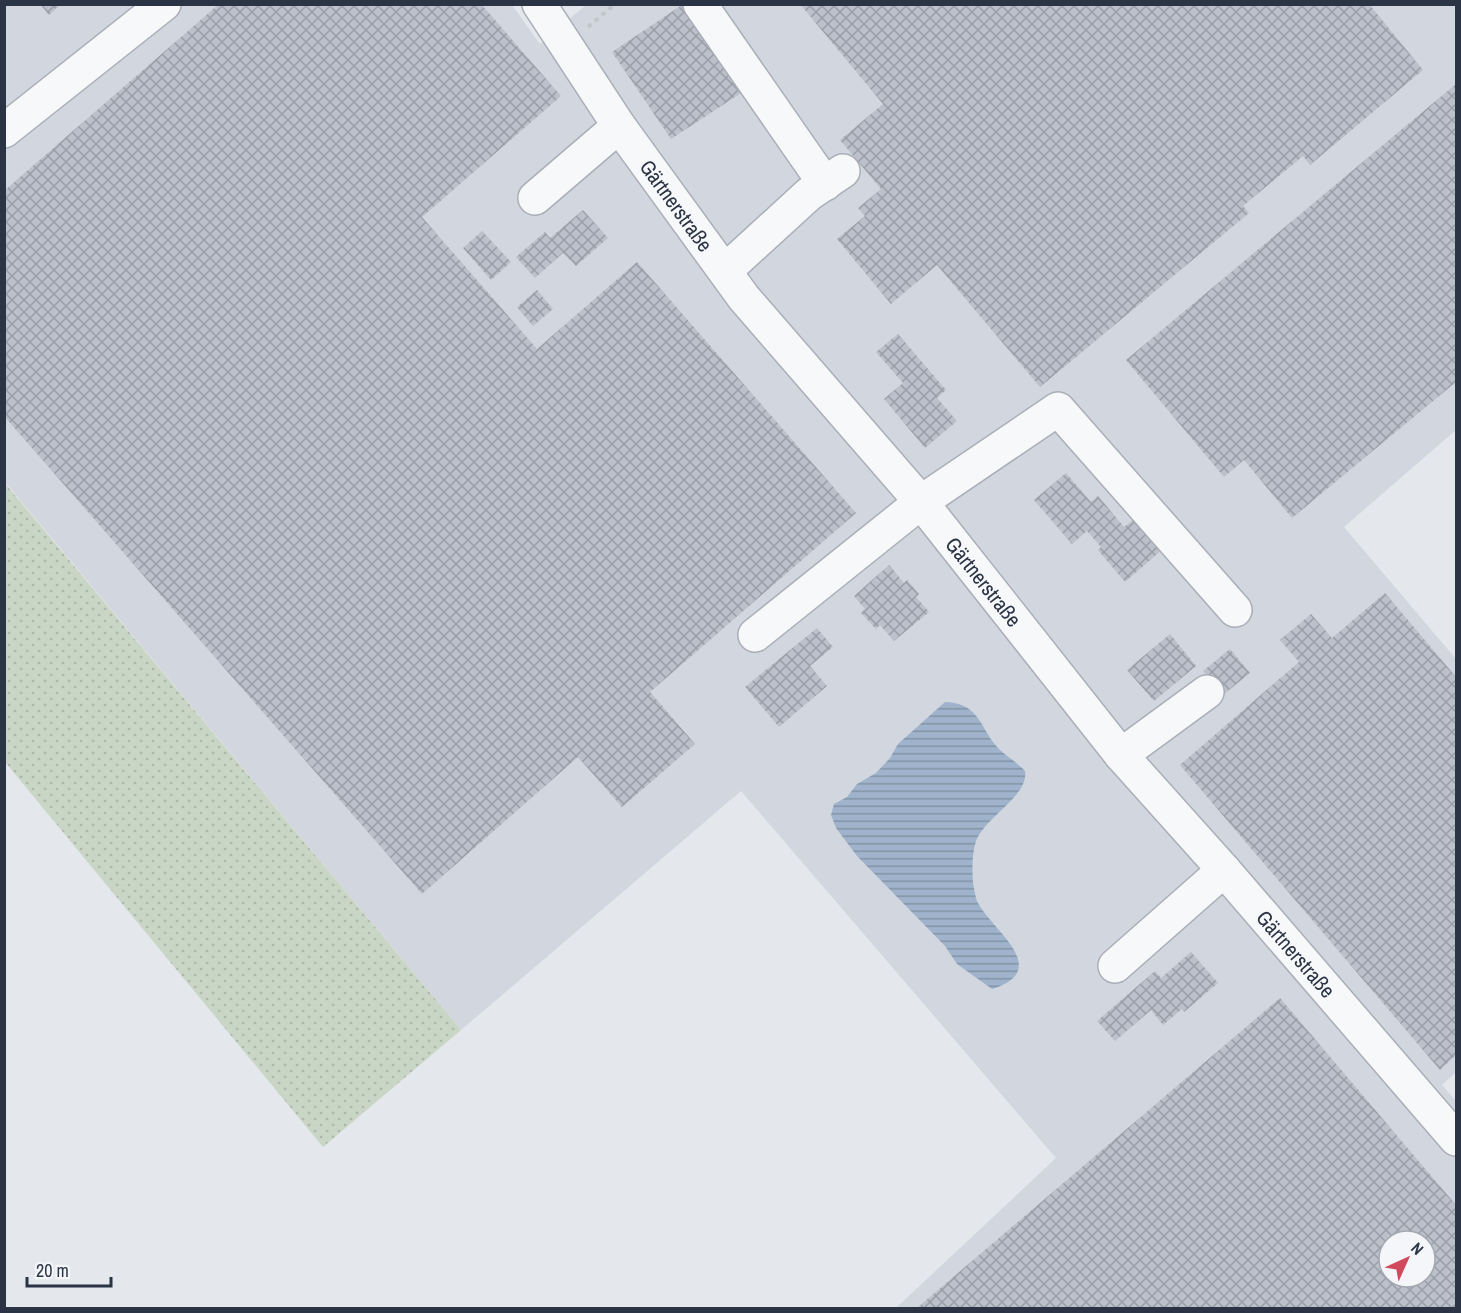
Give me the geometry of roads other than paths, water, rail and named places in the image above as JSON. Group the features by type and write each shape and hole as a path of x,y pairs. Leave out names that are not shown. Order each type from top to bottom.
{"street":[{"name":"Gärtnerstraße","path":"539,4 619,126 726,270 744,298 921,502 1121,755 1224,870 1456,1139"},
{"path":"700,4 834,178 809,194 726,270"},
{"path":"4,131 153,8"},
{"path":"535,198 619,126"},
{"path":"755,635 921,502 1058,409 1235,610"},
{"path":"1121,755 1207,692"},
{"path":"1115,966 1224,870"}],"water":[{"path":"945,702 966,707 973,712 999,749 1025,771 1020,789 981,832 974,851 972,867 977,901 1004,935 1018,959 1018,971 1010,981 992,989 957,964 945,946 857,856 836,828 831,815 834,804 847,797 857,784 876,773 890,758 898,744"}]}
